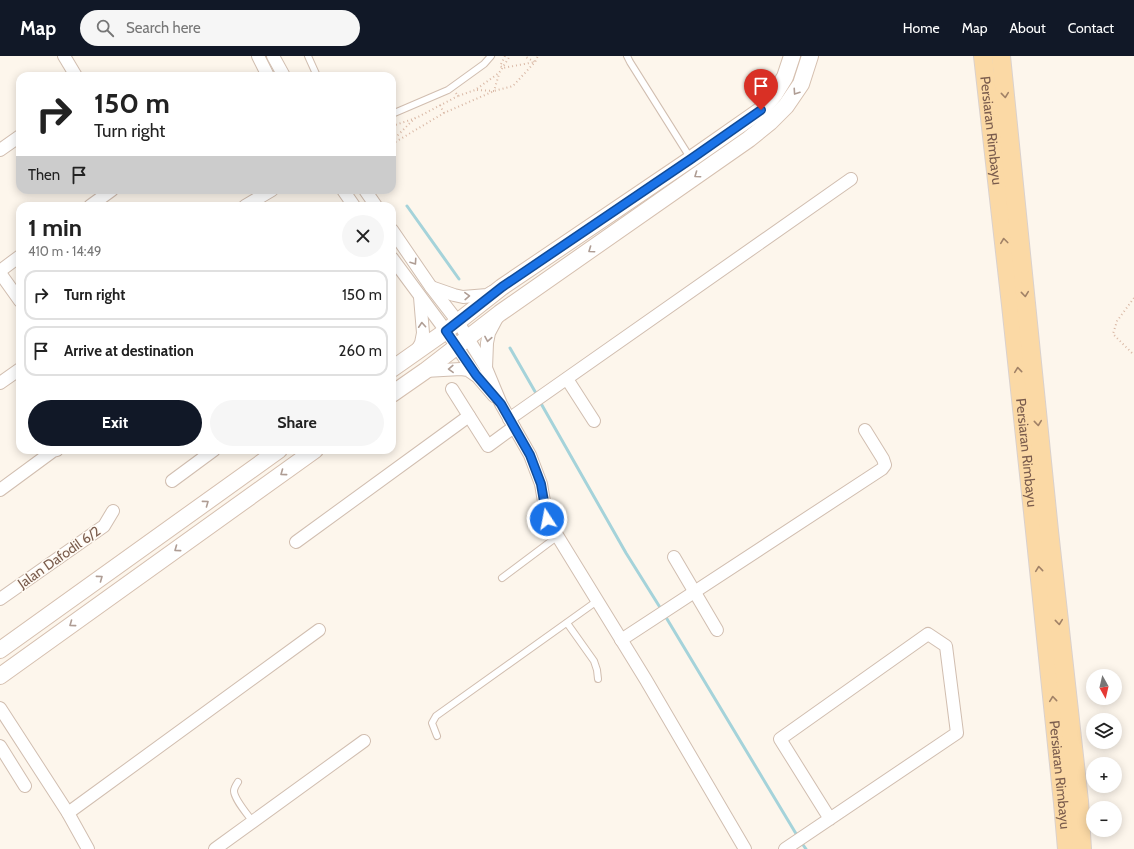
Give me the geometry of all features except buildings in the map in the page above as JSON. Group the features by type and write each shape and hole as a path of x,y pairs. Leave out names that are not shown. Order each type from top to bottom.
{"main road":[{"name":"Persiaran Rimbayu","path":"1001,56 1049,531 1079,801 1082,849"},
{"name":"Persiaran Rimbayu","path":"983,59 1031,492 1067,849"}],"street":[{"path":"64,56 74,72"},
{"path":"258,56 266,72"},
{"path":"273,56 282,72"},
{"path":"396,366 452,327 502,287 761,110 774,95 785,76 792,56"},
{"path":"396,391 500,313 736,148 770,122 786,106 801,84 810,56"},
{"path":"0,150 16,139"},
{"path":"452,389 488,446 538,399 851,179"},
{"path":"96,202 106,194"},
{"path":"252,202 265,194"},
{"path":"396,236 431,287 452,327 462,342 486,368 501,404 530,455 541,484 547,519 646,680 745,849"},
{"path":"16,259 0,272 16,294"},
{"path":"396,263 420,296 452,327"},
{"path":"431,287 463,297 487,295 502,287"},
{"path":"416,352 421,343 423,333 420,296"},
{"path":"486,368 489,333 500,313"},
{"path":"462,342 476,375"},
{"path":"425,370 468,370 476,375 501,404"},
{"path":"0,383 16,372"},
{"path":"567,379 594,421"},
{"path":"296,542 469,416"},
{"path":"621,640 884,467 884,459 865,430"},
{"path":"0,490 49,454"},
{"path":"172,481 209,454"},
{"path":"0,650 273,454"},
{"path":"0,676 309,454"},
{"name":"Jalan Dafodil 6/2","path":"0,599 104,526 113,511"},
{"path":"674,557 717,630"},
{"path":"68,813 319,630"},
{"path":"786,849 958,733 946,646 928,634 780,739 830,819"},
{"path":"0,708 68,813 88,849"},
{"path":"20,740 1,751 25,786"},
{"path":"215,849 364,741"}],"lane":[{"path":"308,56 315,72"},
{"path":"396,112 448,90 484,64 491,56"},
{"path":"627,56 691,159"},
{"path":"502,578 558,536"},
{"path":"437,736 432,723 436,716 597,601"},
{"path":"567,623 594,661 598,679"},
{"path":"238,782 233,792 236,799 253,822"}],"path":[{"path":"502,68 500,66 505,56"},
{"path":"494,91 499,73 510,56"},
{"path":"524,56 535,62"},
{"path":"396,141 444,113 494,91 513,86 535,62 538,56"},
{"path":"502,68 535,62"},
{"path":"396,125 416,118 458,96 476,90 499,73"},
{"path":"452,87 458,96"},
{"path":"476,90 494,91"},
{"path":"440,105 444,113"},
{"path":"396,139 416,118"},
{"path":"1134,298 1117,321 1113,334 1134,355"}],"waterway":[{"path":"407,206 459,279"},
{"path":"510,348 537,395"},
{"path":"539,400 626,553 661,609"},
{"path":"664,614 798,837"},
{"path":"801,842 806,849"}],"route":[{"path":"547,519 541,484 530,455 501,404 476,375 446,331 502,287 761,110"}]}
